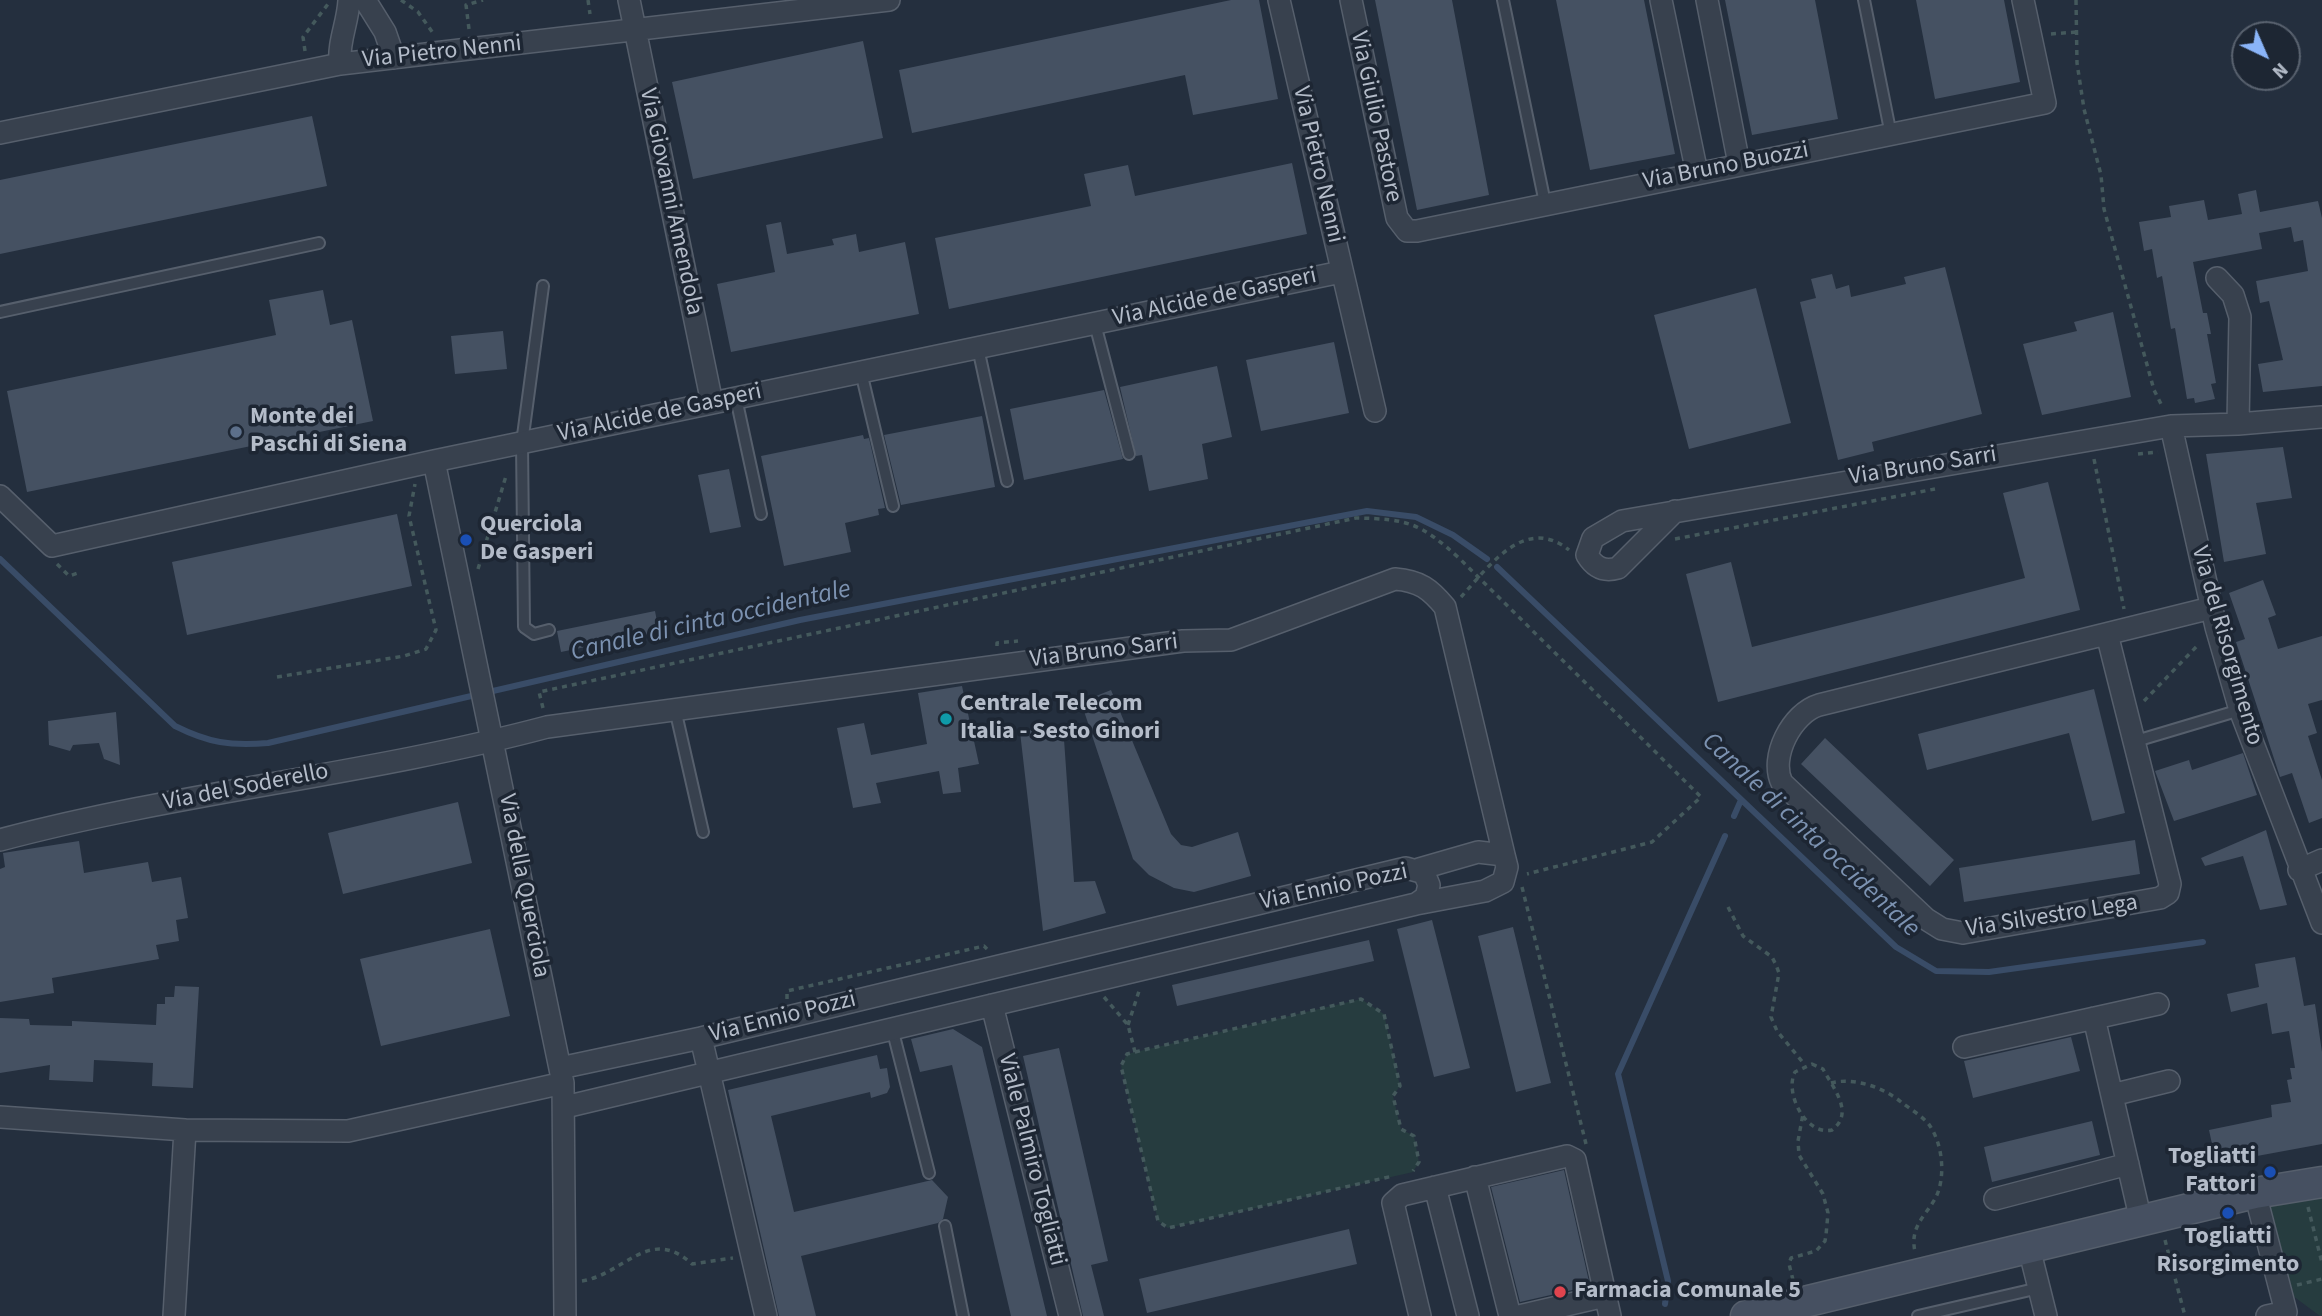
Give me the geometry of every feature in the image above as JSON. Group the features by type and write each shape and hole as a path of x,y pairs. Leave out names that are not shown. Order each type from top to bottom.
{"street":[{"path":"340,64 338,45 348,15 349,0"},
{"path":"365,0 385,32 394,58"},
{"name":"Via Giovanni Amendola","path":"629,0 712,403"},
{"name":"Via Pietro Nenni","path":"0,133 340,64 635,31 807,4 889,0"},
{"name":"Via Pietro Nenni","path":"1279,0 1341,272 1376,411"},
{"name":"Via Giulio Pastore","path":"1351,0 1396,218 1407,231"},
{"path":"1661,0 1697,173"},
{"path":"1707,0 1739,164"},
{"path":"2023,0 2031,36"},
{"name":"Via Bruno Buozzi","path":"1407,231 2045,103 2031,36"},
{"name":"Via Alcide de Gasperi","path":"0,496 52,546 434,461 1341,272"},
{"path":"2217,278 2233,295 2240,317 2238,424"},
{"path":"2171,426 2322,417"},
{"name":"Via Bruno Sarri","path":"1675,511 2171,426"},
{"name":"Via del Risorgimento","path":"2171,426 2213,617 2240,710 2299,870 2322,923"},
{"name":"Via della Querciola","path":"434,461 561,1075 565,1107 565,1316"},
{"name":"Via Bruno Sarri","path":"493,741 547,727 675,709 1183,641 1230,640 1395,579 1411,580 1429,588 1445,607 1504,855"},
{"name":"Via Silvestro Lega","path":"2107,634 2170,884 2165,896 2141,904 1954,932 1926,919 1782,783 1776,771 1776,760 1798,717 1811,707 2128,628 2213,617"},
{"name":"Via del Soderello","path":"0,840 81,818 493,741"},
{"path":"1416,904 1485,891 1503,882 1507,867 1504,855 1478,852 1419,869"},
{"path":"2299,870 2322,860"},
{"name":"Via Ennio Pozzi","path":"0,1117 185,1130 348,1130 701,1038 1406,868 1419,869 1427,878 1429,891 1416,904 565,1107"},
{"path":"1965,1047 2158,1004"},
{"name":"Viale Palmiro Togliatti","path":"992,1005 1070,1316"},
{"path":"2094,1018 2128,1164 2150,1219"},
{"path":"701,1038 766,1316"},
{"path":"2112,1096 2169,1081"},
{"path":"174,1316 185,1130"},
{"path":"1420,1316 1392,1207 1402,1195 1429,1179 1475,1177 1567,1156 1575,1160 1608,1306 1519,1316"},
{"path":"1995,1199 2128,1164"},
{"path":"1746,1316 2255,1194 2306,1188 2322,1171"},
{"path":"1475,1177 1510,1316"},
{"path":"1429,1179 1468,1316"},
{"path":"2255,1194 2282,1315"},
{"path":"2029,1248 2046,1316"}],"lane":[{"path":"1503,0 1545,204"},
{"path":"1864,0 1891,135"},
{"path":"0,312 319,243"},
{"path":"543,286 519,443 524,627 534,634 549,630"},
{"path":"1094,324 1129,454"},
{"path":"978,348 1007,481"},
{"path":"861,372 893,506"},
{"path":"736,398 761,514"},
{"path":"675,709 703,832"},
{"path":"2136,741 2240,710"},
{"path":"892,1028 929,1173"},
{"path":"944,1226 963,1316"},
{"path":"1918,1316 2039,1287"}],"path":[{"path":"307,71 303,37 330,0"},
{"path":"401,0 418,12 434,34 445,33"},
{"path":"469,30 466,5 483,0"},
{"path":"577,16 590,14 588,0"},
{"path":"2076,0 2084,109 2101,175 2104,209 2154,390 2171,426"},
{"path":"457,31 482,28"},
{"path":"2031,36 2077,32"},
{"path":"477,571 519,443"},
{"path":"2094,458 2128,628"},
{"path":"277,677 404,656 426,649 436,630 409,516 414,486 434,461"},
{"path":"1670,540 1943,488"},
{"path":"547,727 539,692 1356,518 1396,518 1427,529 1479,576 1701,797 1652,842 1528,872 1521,883 1589,1157 1575,1160"},
{"path":"1457,600 1503,553 1523,539 1544,537 1562,545 1573,556"},
{"path":"2129,715 2213,617"},
{"path":"998,666 997,643 1024,641"},
{"path":"1728,907 1743,936 1772,957 1776,965 1779,973 1771,1017 1777,1031 1805,1065 1823,1069 1843,1107 1837,1126 1832,1130 1818,1131 1808,1124 1790,1083 1795,1072 1805,1065"},
{"path":"787,1003 787,991 984,946 1009,964"},
{"path":"1128,988 1141,985 1128,1025"},
{"path":"1115,992 1102,995 1128,1025 1135,1052"},
{"path":"1399,1175 1168,1228 1158,1221 1121,1066 1127,1054 1361,999 1384,1014 1400,1086 1393,1096 1401,1129 1414,1136 1419,1162 1413,1172 1429,1179"},
{"path":"1831,1083 1855,1081 1897,1099 1929,1125 1939,1143 1942,1181 1913,1235 1923,1273"},
{"path":"1801,1303 1789,1264 1791,1258 1822,1247 1828,1213 1823,1194 1799,1156 1798,1141 1803,1114"},
{"path":"2306,1188 2322,1263"},
{"path":"2150,1219 2185,1316"},
{"path":"576,1282 593,1279 657,1247 680,1254 692,1264 752,1254"},
{"path":"2291,1274 2294,1286"}],"green space":[{"path":"1361,999 1384,1014 1400,1086 1393,1096 1401,1129 1414,1136 1419,1162 1413,1172 1168,1228 1158,1221 1121,1066 1127,1054"},
{"path":"2322,1191 2320,1316 2293,1296 2269,1201"}],"building":[{"path":"1231,0 1259,0 1278,99 1193,115 1185,75 912,133 899,70"},
{"path":"1375,0 1452,0 1489,195 1417,210"},
{"path":"1556,0 1644,0 1675,154 1590,170"},
{"path":"1725,0 1815,0 1838,119 1752,135"},
{"path":"1916,0 2004,0 2020,82 1935,99"},
{"path":"863,41 883,138 693,179 672,82"},
{"path":"312,116 327,186 0,254 0,180"},
{"path":"1292,163 1307,234 949,309 935,238 1091,206 1084,174 1128,165 1135,196"},
{"path":"2256,190 2260,212 2318,201 2322,218 2322,386 2263,392 2258,364 2283,360 2269,301 2260,303 2256,281 2308,271 2303,240 2294,242 2291,227 2259,233 2262,249 2193,262 2203,313 2207,313 2211,334 2207,334 2216,383 2211,384 2215,399 2195,403 2194,398 2187,399 2175,328 2171,329 2162,276 2157,278 2152,249 2144,251 2139,222 2171,217 2169,206 2204,200 2208,220 2242,214 2238,194"},
{"path":"781,222 787,254 834,245 832,239 856,234 859,252 905,242 919,314 731,352 717,284 775,272 766,225"},
{"path":"1945,267 1982,414 1872,442 1874,451 1838,460 1800,302 1816,298 1811,279 1832,274 1836,289 1849,285 1851,297 1906,284 1904,277"},
{"path":"1756,288 1791,423 1689,449 1654,315"},
{"path":"323,290 330,325 352,320 373,421 27,492 7,391 276,335 269,300"},
{"path":"2113,312 2131,397 2042,415 2023,344 2077,331 2074,322"},
{"path":"503,331 507,369 455,374 451,336"},
{"path":"1334,342 1349,413 1261,431 1246,360"},
{"path":"1217,366 1232,437 1202,444 1208,479 1149,491 1142,455 1136,456 1120,387"},
{"path":"1104,390 1123,459 1024,480 1010,409"},
{"path":"982,416 995,487 901,505 884,435"},
{"path":"863,435 864,439 869,438 885,508 878,509 879,515 845,523 851,552 784,566 761,456"},
{"path":"2283,447 2292,498 2256,503 2266,554 2224,562 2206,454"},
{"path":"729,469 741,527 710,533 698,475"},
{"path":"2048,482 2080,610 1718,702 1686,574 1731,562 1752,647 1881,615 2025,578 2003,493"},
{"path":"397,514 412,586 187,635 172,562"},
{"path":"2263,580 2276,615 2268,618 2278,649 2322,636 2322,700 2308,704 2317,733 2308,736 2322,780 2322,818 2309,823 2292,773 2280,777 2236,642 2245,639 2229,593"},
{"path":"655,611 659,632 561,652 557,631"},
{"path":"962,686 979,764 958,768 961,792 943,794 939,771 876,783 881,803 853,808 837,728 864,723 871,755 927,744 918,693"},
{"path":"2094,689 2125,813 2092,821 2069,733 1927,770 1918,734"},
{"path":"1111,690 1171,834 1181,845 1192,847 1238,832 1251,876 1194,892 1174,888 1149,875 1133,859 1081,702"},
{"path":"116,712 120,765 104,759 99,743 73,745 70,751 49,745 48,721"},
{"path":"1063,725 1074,882 1095,881 1106,913 1043,931 1020,732"},
{"path":"1825,738 1954,860 1930,886 1801,764"},
{"path":"2243,753 2257,795 2174,821 2155,771 2189,760 2192,770"},
{"path":"458,802 472,863 343,894 328,833"},
{"path":"2266,830 2287,905 2260,910 2243,856 2205,866 2201,858"},
{"path":"2135,840 2140,874 1964,902 1959,868"},
{"path":"79,841 84,873 148,862 152,882 181,877 188,918 176,920 179,941 156,945 159,959 52,978 54,993 0,1002 0,869 5,867 3,853"},
{"path":"1432,920 1470,1068 1434,1077 1397,929"},
{"path":"1513,927 1551,1083 1516,1092 1478,936"},
{"path":"490,929 510,1016 381,1046 360,959"},
{"path":"1369,940 1374,961 1177,1006 1172,985"},
{"path":"2295,957 2304,1006 2315,1004 2322,1052 2322,1144 2257,1156 2256,1149 2215,1158 2209,1130 2272,1117 2271,1105 2291,1102 2287,1080 2292,1079 2290,1068 2295,1068 2289,1031 2272,1034 2267,1003 2231,1012 2227,994 2259,987 2255,964"},
{"path":"175,986 199,987 193,1088 152,1086 153,1063 94,1060 93,1082 49,1080 50,1065 0,1073 0,1018 29,1019 30,1025 72,1026 72,1021 156,1025 157,1004 165,1004 165,997 174,997"},
{"path":"953,1029 982,1047 1047,1316 1011,1316 952,1065 920,1072 911,1039"},
{"path":"2071,1037 2080,1071 1973,1098 1964,1061"},
{"path":"1059,1048 1108,1261 1091,1265 1104,1316 1083,1316 1023,1056"},
{"path":"877,1055 880,1069 887,1068 890,1087 887,1093 871,1098 870,1092 771,1116 794,1212 932,1180 948,1197 943,1219 938,1223 801,1256 816,1316 779,1316 728,1090"},
{"path":"2092,1121 2100,1155 1992,1182 1984,1147"},
{"path":"1564,1170 1590,1286 1520,1302 1491,1187"},
{"path":"1349,1229 1357,1264 1147,1313 1139,1279"}],"waterway":[{"name":"Canale di cinta occidentale","path":"0,559 175,726 209,740 242,744 268,743 800,620 1367,511 1416,517 1453,535 1487,559"},
{"name":"Canale di cinta occidentale","path":"1497,567 1896,947 1936,971 1989,972 2203,942"},
{"path":"1734,816 1741,800"},
{"path":"1665,1304 1668,1281 1618,1074 1725,836"}],"place":[{"name":"Monte dei Paschi di Siena","path":"236,432"},
{"name":"Querciola De Gasperi","path":"466,540"},
{"name":"Centrale Telecom Italia - Sesto Ginori","path":"946,719"},
{"name":"Togliatti Fattori","path":"2270,1172"},
{"name":"Togliatti Risorgimento","path":"2228,1213"},
{"name":"Farmacia Comunale 5","path":"1560,1292"}]}
